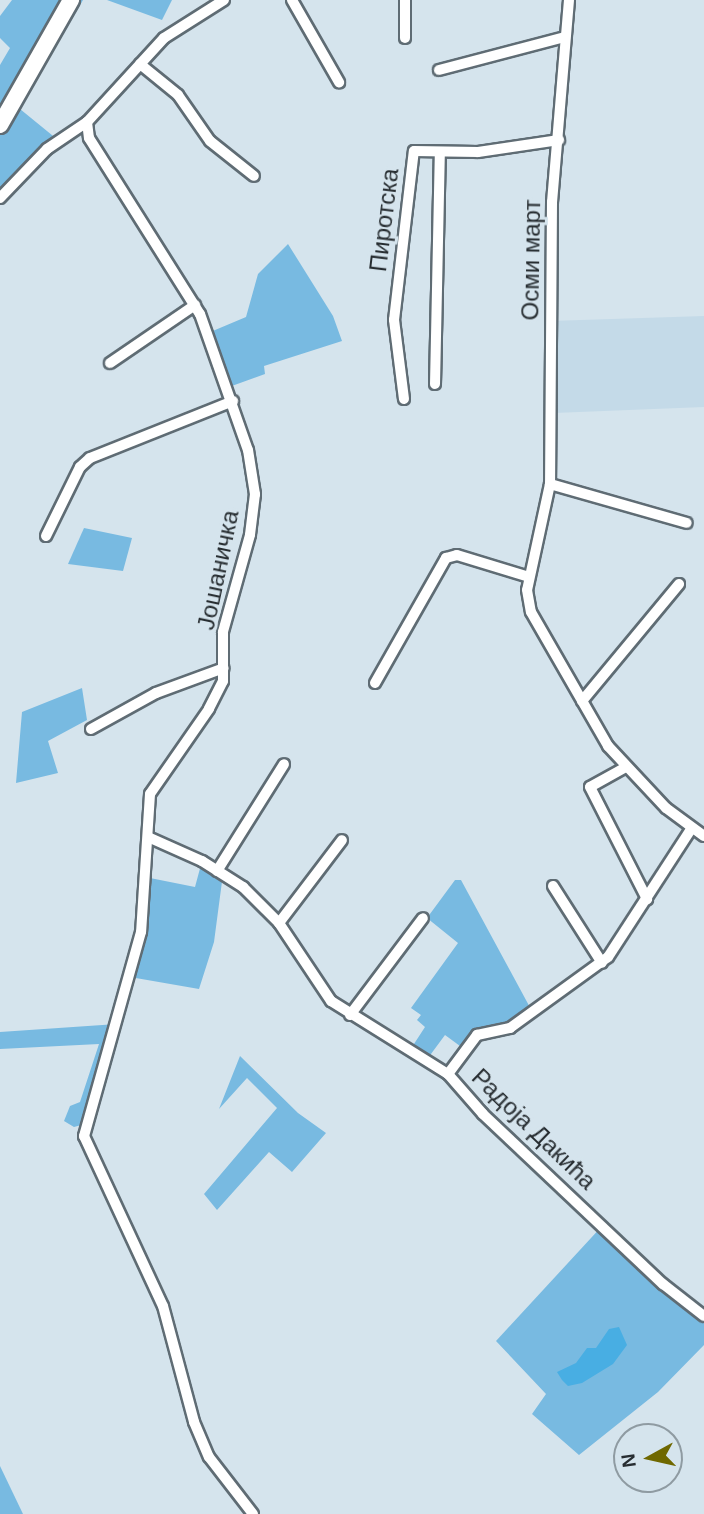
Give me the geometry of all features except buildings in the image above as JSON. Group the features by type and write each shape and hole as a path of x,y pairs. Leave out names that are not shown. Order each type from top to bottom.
{"street":[{"path":"0,125 71,0"},
{"path":"0,198 47,149 87,122 179,26 224,0"},
{"path":"292,0 339,82"},
{"path":"405,0 405,38"},
{"name":"Осми март","path":"569,0 552,202 550,484 526,576 531,611 594,725 626,767 691,829 704,836"},
{"path":"439,70 565,37"},
{"path":"140,64 178,95 210,141 254,176"},
{"name":"Јошаничка","path":"87,122 89,138 195,305 233,401 248,450 255,494 250,535 223,632 223,681 209,709 150,794 141,932 84,1136 163,1306 194,1422 209,1457 253,1514"},
{"name":"Пиротска","path":"404,399 394,320 404,213 414,151 478,152 559,140"},
{"path":"435,384 440,152"},
{"path":"110,363 195,305"},
{"path":"46,536 69,486 90,458 233,401"},
{"path":"550,484 687,523"},
{"path":"375,682 446,558 457,555 526,576"},
{"path":"582,701 679,584"},
{"name":"Јошаничка","path":"91,729 156,693 224,668"},
{"path":"217,871 284,764"},
{"path":"626,767 590,787 647,900"},
{"name":"Радоја Дакића","path":"691,829 647,900 602,963 510,1028 477,1035 448,1074 483,1114 663,1284 704,1316"},
{"path":"148,838 217,871 243,887 279,922 331,1001 448,1074"},
{"path":"279,922 342,840"},
{"path":"553,886 602,963"},
{"path":"350,1015 423,918"}],"shaded area":[{"path":"12,0 83,0 20,109 58,140 0,198 0,65 10,48 0,38 0,16"},
{"path":"107,0 172,0 162,20"},
{"path":"288,244 333,316 342,341 264,366 265,374 229,387 208,333 246,317 258,274"},
{"path":"704,316 704,407 554,413 550,321"},
{"path":"84,528 132,538 123,571 68,564"},
{"path":"82,688 87,720 48,741 58,773 16,783 22,712"},
{"path":"202,861 223,874 214,942 199,989 130,977 145,877 195,887"},
{"path":"455,880 461,880 533,1013 510,1028 477,1035 460,1046 445,1035 428,1058 412,1047 425,1027 417,1020 421,1015 411,1008 458,943 427,918"},
{"path":"117,1024 85,1124 74,1127 64,1121 70,1106 80,1102 99,1044 0,1049 0,1032"},
{"path":"240,1056 298,1113 326,1133 292,1172 269,1152 217,1210 204,1194 277,1108 247,1078 219,1109"},
{"path":"603,1225 704,1316 704,1345 658,1392 619,1423 613,1423 613,1428 579,1455 532,1414 546,1394 496,1341"},
{"path":"619,1327 627,1345 613,1364 582,1383 568,1386 557,1372 576,1363 587,1348 596,1348 609,1329"},
{"path":"0,1466 23,1514 0,1514"}]}
